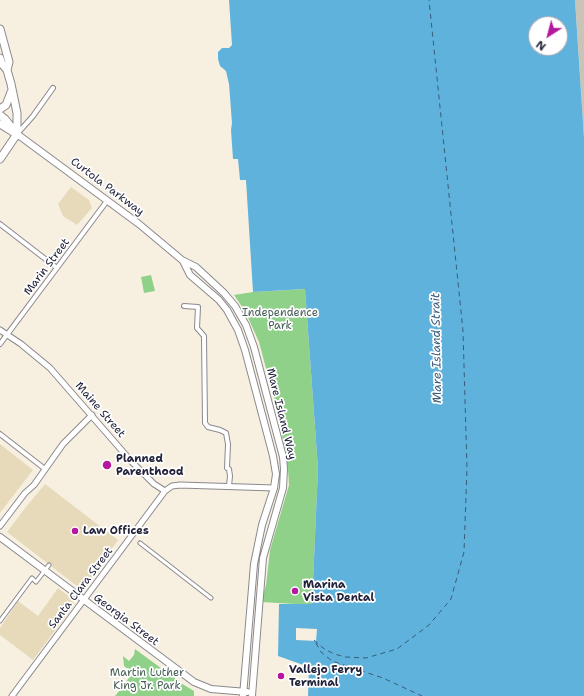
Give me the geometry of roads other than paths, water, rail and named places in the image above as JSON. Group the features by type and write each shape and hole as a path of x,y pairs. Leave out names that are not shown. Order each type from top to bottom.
{"main road":[{"path":"0,29 9,62 7,70"},
{"path":"0,58 2,64 7,70 12,89 16,113 17,134 0,159"},
{"path":"0,108 6,105 12,89"},
{"name":"Curtola Parkway","path":"0,115 17,134"},
{"name":"Curtola Parkway","path":"0,124 17,134 139,224 182,260 196,268 224,293 235,306"},
{"name":"Curtola Parkway","path":"182,260 190,274 209,290 227,310"},
{"name":"Mare Island Way","path":"235,306 251,337 281,450 284,470 283,488 263,558 252,694"},
{"name":"Mare Island Way","path":"227,310 244,345 274,456 276,474 274,488 262,526 254,564 243,694"},
{"path":"274,488 283,488"},
{"name":"Georgia Street","path":"0,537 194,682 211,689 252,694"}],"street":[{"path":"17,134 54,88"},
{"name":"Marin Street","path":"0,344 107,201"},
{"path":"0,224 57,268"},
{"path":"184,306 198,307 197,328 204,336 205,423 208,427 226,433 228,444 227,468 229,469 229,486"},
{"name":"Maine Street","path":"0,330 21,344 50,368 131,461 154,484 165,491"},
{"path":"0,526 68,438 92,415"},
{"path":"0,434 45,469"},
{"path":"165,491 172,486 180,485 274,488"},
{"name":"Santa Clara Street","path":"12,696 165,491"},
{"path":"140,543 212,598"},
{"path":"0,621 32,578 36,582 50,565"}],"water":[{"name":"Mare Island Strait","path":"229,0 575,0 584,138 584,696 308,696 309,667 278,656 279,604 312,604 318,469 305,289 253,292 246,180 240,180 238,159 233,159 229,84 226,71 220,66 218,59 218,52 222,48 229,48 232,45"}],"place":[{"name":"Planned Parenthood","path":"107,465"},
{"name":"Law Offices","path":"75,531"},
{"name":"Marina Vista Dental","path":"295,591"},
{"name":"Vallejo Ferry Terminal","path":"281,676"}],"park label":[{"name":"Independence Park","path":"280,319"},
{"name":"Martin Luther King Jr. Park","path":"147,679"}]}
